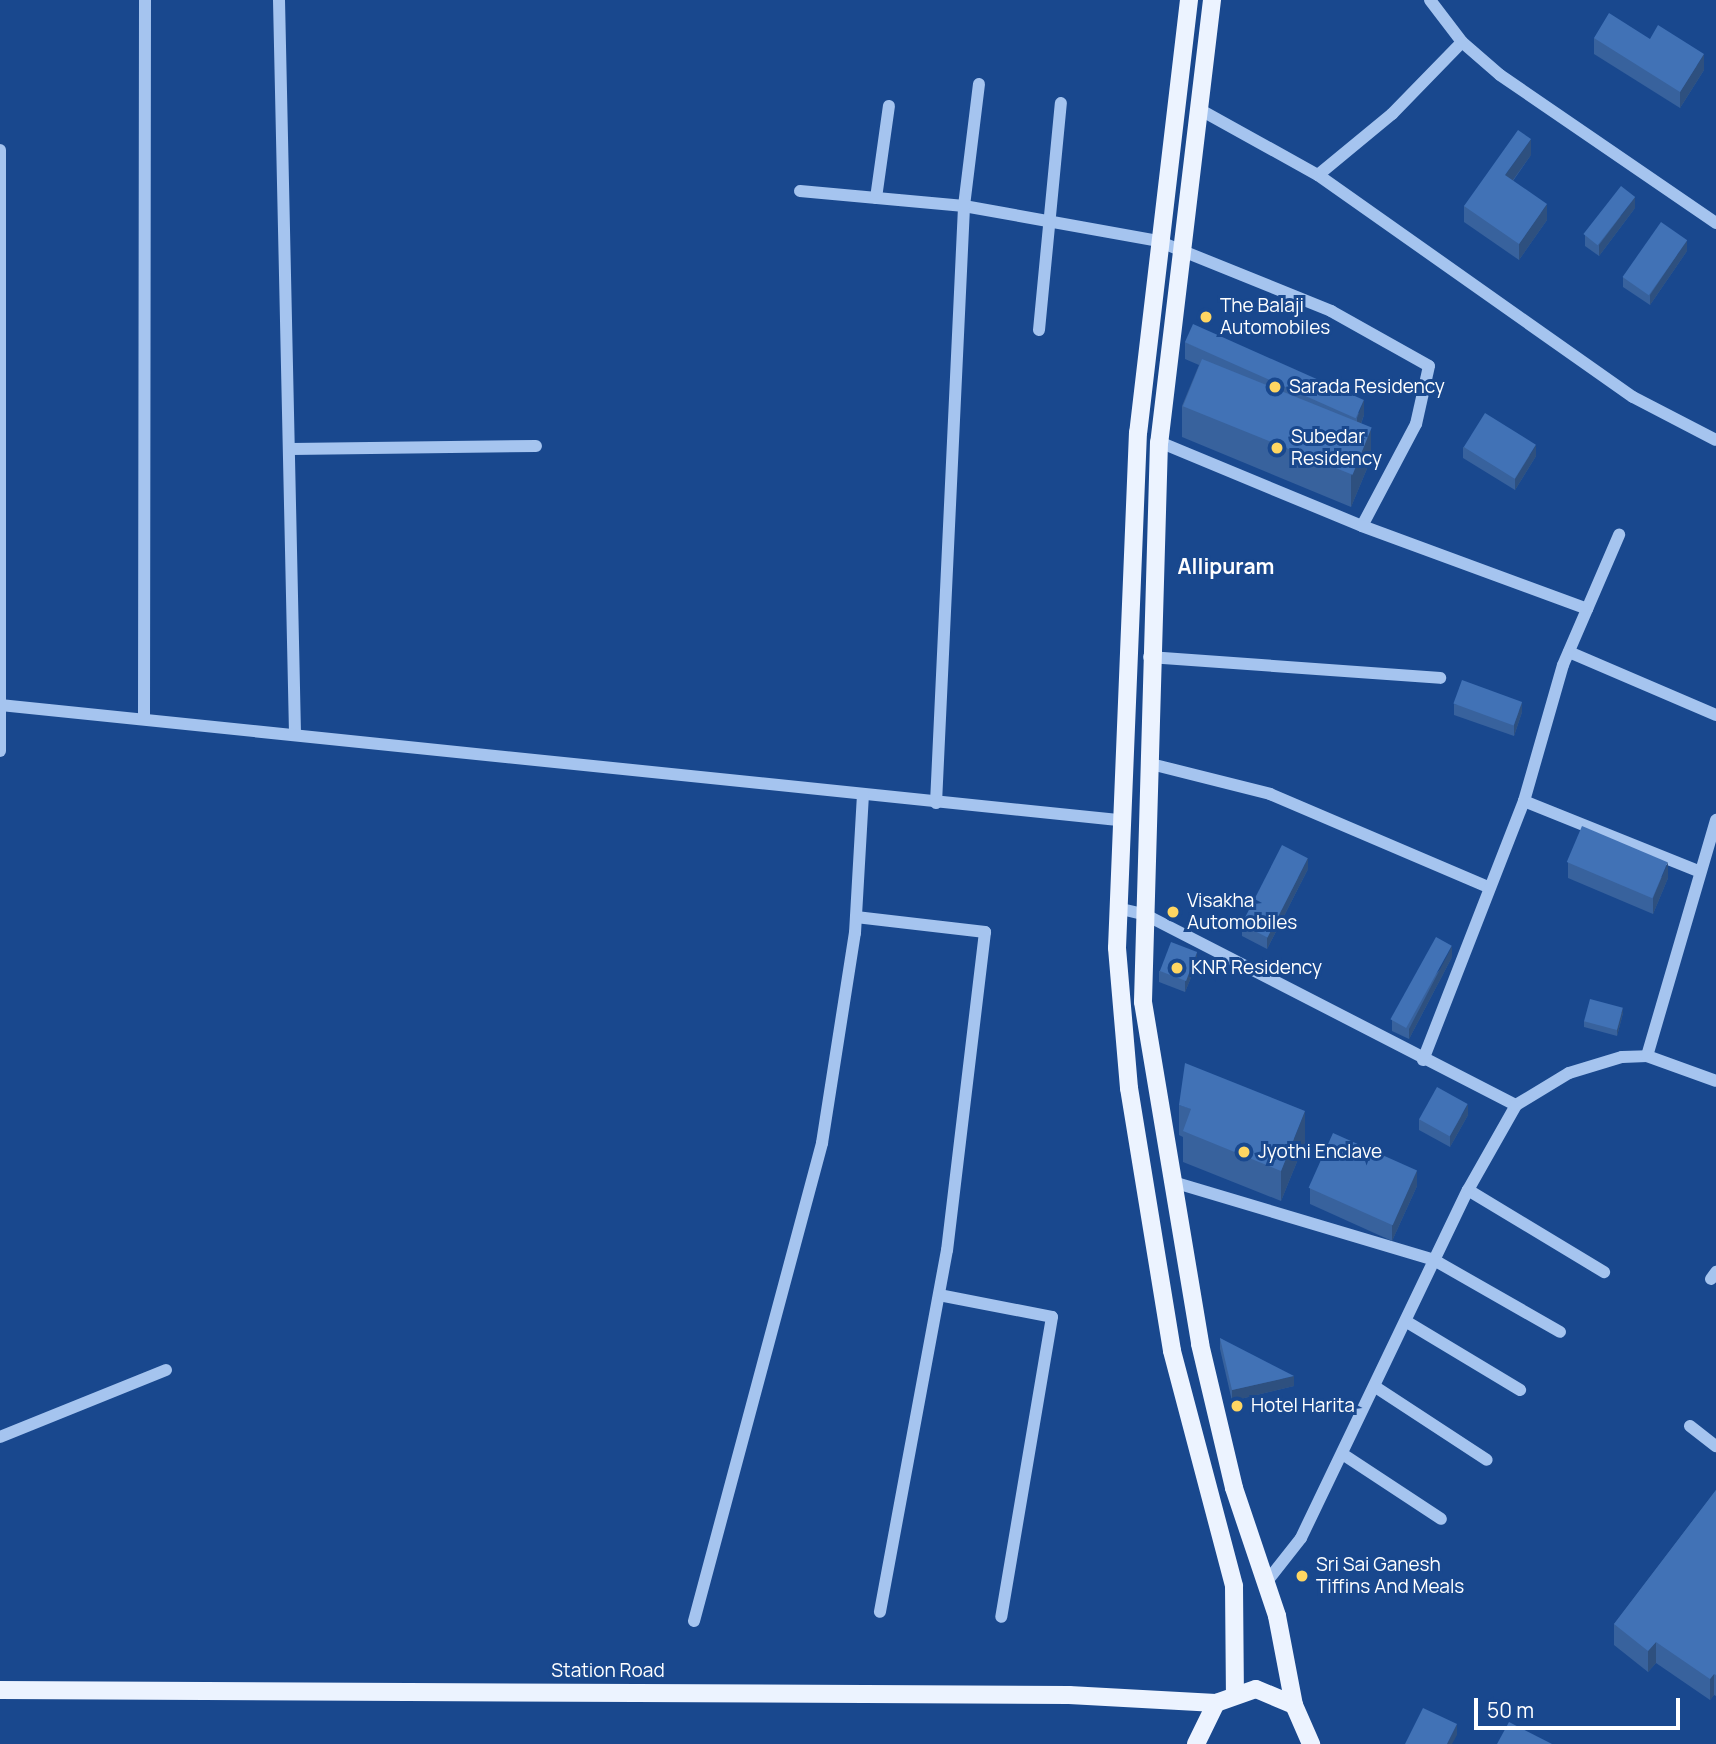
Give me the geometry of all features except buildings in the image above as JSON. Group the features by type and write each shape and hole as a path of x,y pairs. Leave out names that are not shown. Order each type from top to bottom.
{"main road":[{"path":"1189,0 1158,241 1128,572 1117,908 1129,1088 1172,1351 1234,1586 1235,1692"},
{"path":"1212,0 1159,442 1149,657 1144,1015 1220,1432 1268,1580 1294,1705 1311,1744"},
{"path":"1196,1744 1216,1703 1235,1692 1256,1689 1294,1705"},
{"name":"Station Road","path":"0,1690 1156,1696 1216,1703"}],"street":[{"path":"144,717 145,0"},
{"path":"279,0 291,449 295,733"},
{"path":"1430,0 1462,41 1500,75 1716,223"},
{"path":"1318,175 1392,114 1462,41"},
{"path":"936,803 964,206 979,84"},
{"path":"1039,330 1061,103"},
{"path":"876,198 889,106"},
{"path":"1197,108 1318,175 1633,397 1716,440"},
{"path":"0,150 0,751"},
{"path":"800,191 964,206 1049,225 1158,241 1331,311 1429,366 1416,424 1362,526"},
{"path":"1159,442 1362,526 1587,609"},
{"path":"291,449 536,446"},
{"path":"1423,1059 1488,887 1524,801 1569,652 1619,536"},
{"path":"1569,652 1716,715"},
{"path":"1149,657 1440,678"},
{"path":"2,705 144,717 1118,821"},
{"path":"1147,763 1270,794 1488,887"},
{"path":"694,1621 822,1143 856,917 863,795"},
{"path":"1524,801 1698,871"},
{"path":"1647,1056 1698,871 1716,820"},
{"path":"1117,908 1144,914 1516,1105"},
{"path":"856,917 985,932 939,1295 880,1612"},
{"path":"1268,1580 1301,1538 1377,1388 1468,1190 1516,1105 1595,1063 1647,1056 1716,1081"},
{"path":"1173,1182 1434,1260 1560,1332"},
{"path":"1468,1190 1604,1272"},
{"path":"939,1295 1052,1317 1000,1616"},
{"path":"1407,1322 1520,1390"},
{"path":"0,1437 166,1370"},
{"path":"1377,1388 1487,1460"},
{"path":"1690,1426 1716,1446"},
{"path":"1344,1455 1440,1519"}],"place":[{"name":"The Balaji Automobiles","path":"1206,317"},
{"name":"Sarada Residency","path":"1275,387"},
{"name":"Subedar Residency","path":"1277,448"},
{"name":"Visakha Automobiles","path":"1173,912"},
{"name":"KNR Residency","path":"1177,968"},
{"name":"Jyothi Enclave","path":"1244,1152"},
{"name":"Hotel Harita","path":"1237,1406"},
{"name":"Sri Sai Ganesh Tiffins And Meals","path":"1302,1576"}],"district":[{"name":"Allipuram","path":"1226,566"}]}
